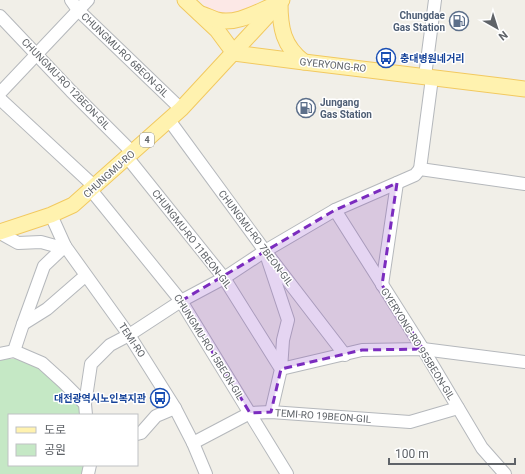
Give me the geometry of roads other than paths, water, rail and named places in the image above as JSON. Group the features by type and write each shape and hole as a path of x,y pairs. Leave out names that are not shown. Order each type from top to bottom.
{"main road":[{"path":"185,0 217,30 234,53"},
{"path":"199,13 218,20 234,21 281,1 280,16 283,33 288,45 295,55 304,62"},
{"name":"CHUNGMU-RO","path":"0,232 73,206 181,109 281,1"},
{"name":"GYERYONG-RO","path":"234,53 525,89"}],"street":[{"path":"0,93 36,54 74,5 88,0"},
{"path":"85,409 91,364 110,345 129,335 181,300 224,278 265,251 335,210 397,183 415,174 420,169 435,0"},
{"name":"CHUNGMU-RO 6BEON-GIL","path":"74,5 181,109"},
{"name":"CHUNGMU-RO 12BEON-GIL","path":"0,16 130,155"},
{"name":"CHUNGMU-RO 15BEON-GIL","path":"0,99 93,189 181,300 287,474"},
{"name":"CHUNGMU-RO 7BEON-GIL","path":"169,120 265,251 345,355"},
{"name":"CHUNGMU-RO 11BEON-GIL","path":"130,155 224,278 281,369"},
{"path":"420,169 525,184"},
{"path":"382,286 397,183"},
{"name":"GYERYONG-RO 955BEON-GIL","path":"335,210 423,349 482,448 504,474"},
{"name":"TEMI-RO","path":"51,215 65,246 85,276 129,335 175,408 193,443 206,474"},
{"path":"0,232 18,243 42,242 59,247 65,246"},
{"path":"14,350 44,266 65,246"},
{"path":"265,251 288,320 283,340 281,369 272,412"},
{"path":"23,324 47,309 85,276"},
{"path":"281,369 362,350 423,349 525,362"},
{"path":"0,354 14,350 42,364 63,382 85,409"},
{"path":"138,434 141,433 156,416 175,408"},
{"name":"TEMI-RO 19BEON-GIL","path":"193,443 250,413 272,412 410,422 458,408"}],"place":[{"name":"Chungdae Gas Station","path":"459,21"},
{"name":"충대병원네거리","path":"386,58"},
{"name":"Jungang Gas Station","path":"306,108"},
{"name":"대전광역시노인복지관","path":"160,398"}]}
